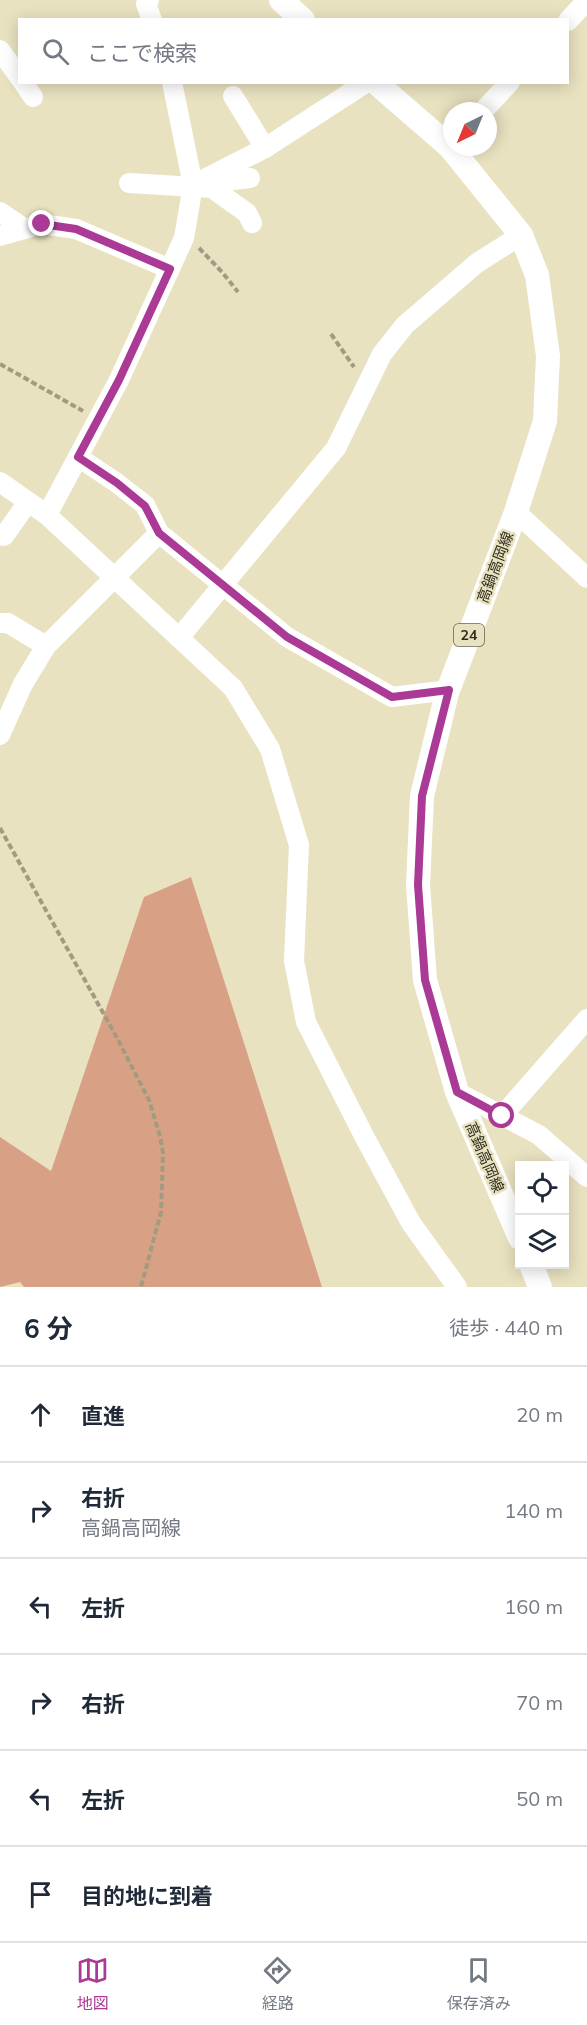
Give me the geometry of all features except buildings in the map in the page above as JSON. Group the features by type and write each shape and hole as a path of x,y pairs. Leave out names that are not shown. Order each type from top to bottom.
{"main road":[{"path":"281,0 301,18"},
{"name":"高鍋高岡線","path":"377,84 443,139"},
{"name":"高鍋高岡線","path":"459,156 521,235 537,275 548,356 545,421 516,512 449,690 422,796 418,885 425,980 457,1092 515,1229"},
{"path":"533,1269 540,1287"}],"street":[{"path":"149,0 146,4 151,18"},
{"path":"569,19 587,0"},
{"path":"0,50 18,75"},
{"path":"47,515 119,380 184,238 192,185 172,84"},
{"path":"192,185 265,148 364,84"},
{"path":"491,102 508,84"},
{"path":"233,96 265,148"},
{"path":"192,185 250,177"},
{"path":"129,183 212,188 247,213 252,223"},
{"path":"0,212 25,229"},
{"path":"0,236 42,224 76,229 170,269"},
{"path":"180,638 336,448 382,354 405,325 477,263 521,235"},
{"path":"78,457 117,483 145,506 159,533 287,637 392,697 449,690"},
{"path":"0,482 47,515 233,688 270,749 299,845 294,961 306,1022 364,1137 411,1223 457,1287"},
{"path":"4,536 28,502"},
{"path":"516,512 587,578"},
{"path":"0,735 23,684 46,646 159,533"},
{"path":"0,623 8,623 46,646"},
{"path":"502,1116 587,1019"},
{"path":"457,1092 539,1135 587,1178"}],"path":[{"path":"184,238 204,251 238,292"},
{"path":"331,334 367,385"},
{"path":"0,364 98,419"},
{"path":"0,828 116,1036 149,1100 163,1153 161,1212 141,1287"}],"shaded area":[{"path":"191,877 322,1287 24,1287 20,1282 0,1287 0,1137 51,1171 144,897"}],"route":[{"path":"42,224 76,229 170,269 119,380 78,457 117,483 145,506 159,533 287,637 392,697 449,690 422,796 418,885 425,980 457,1092 502,1116"}]}
